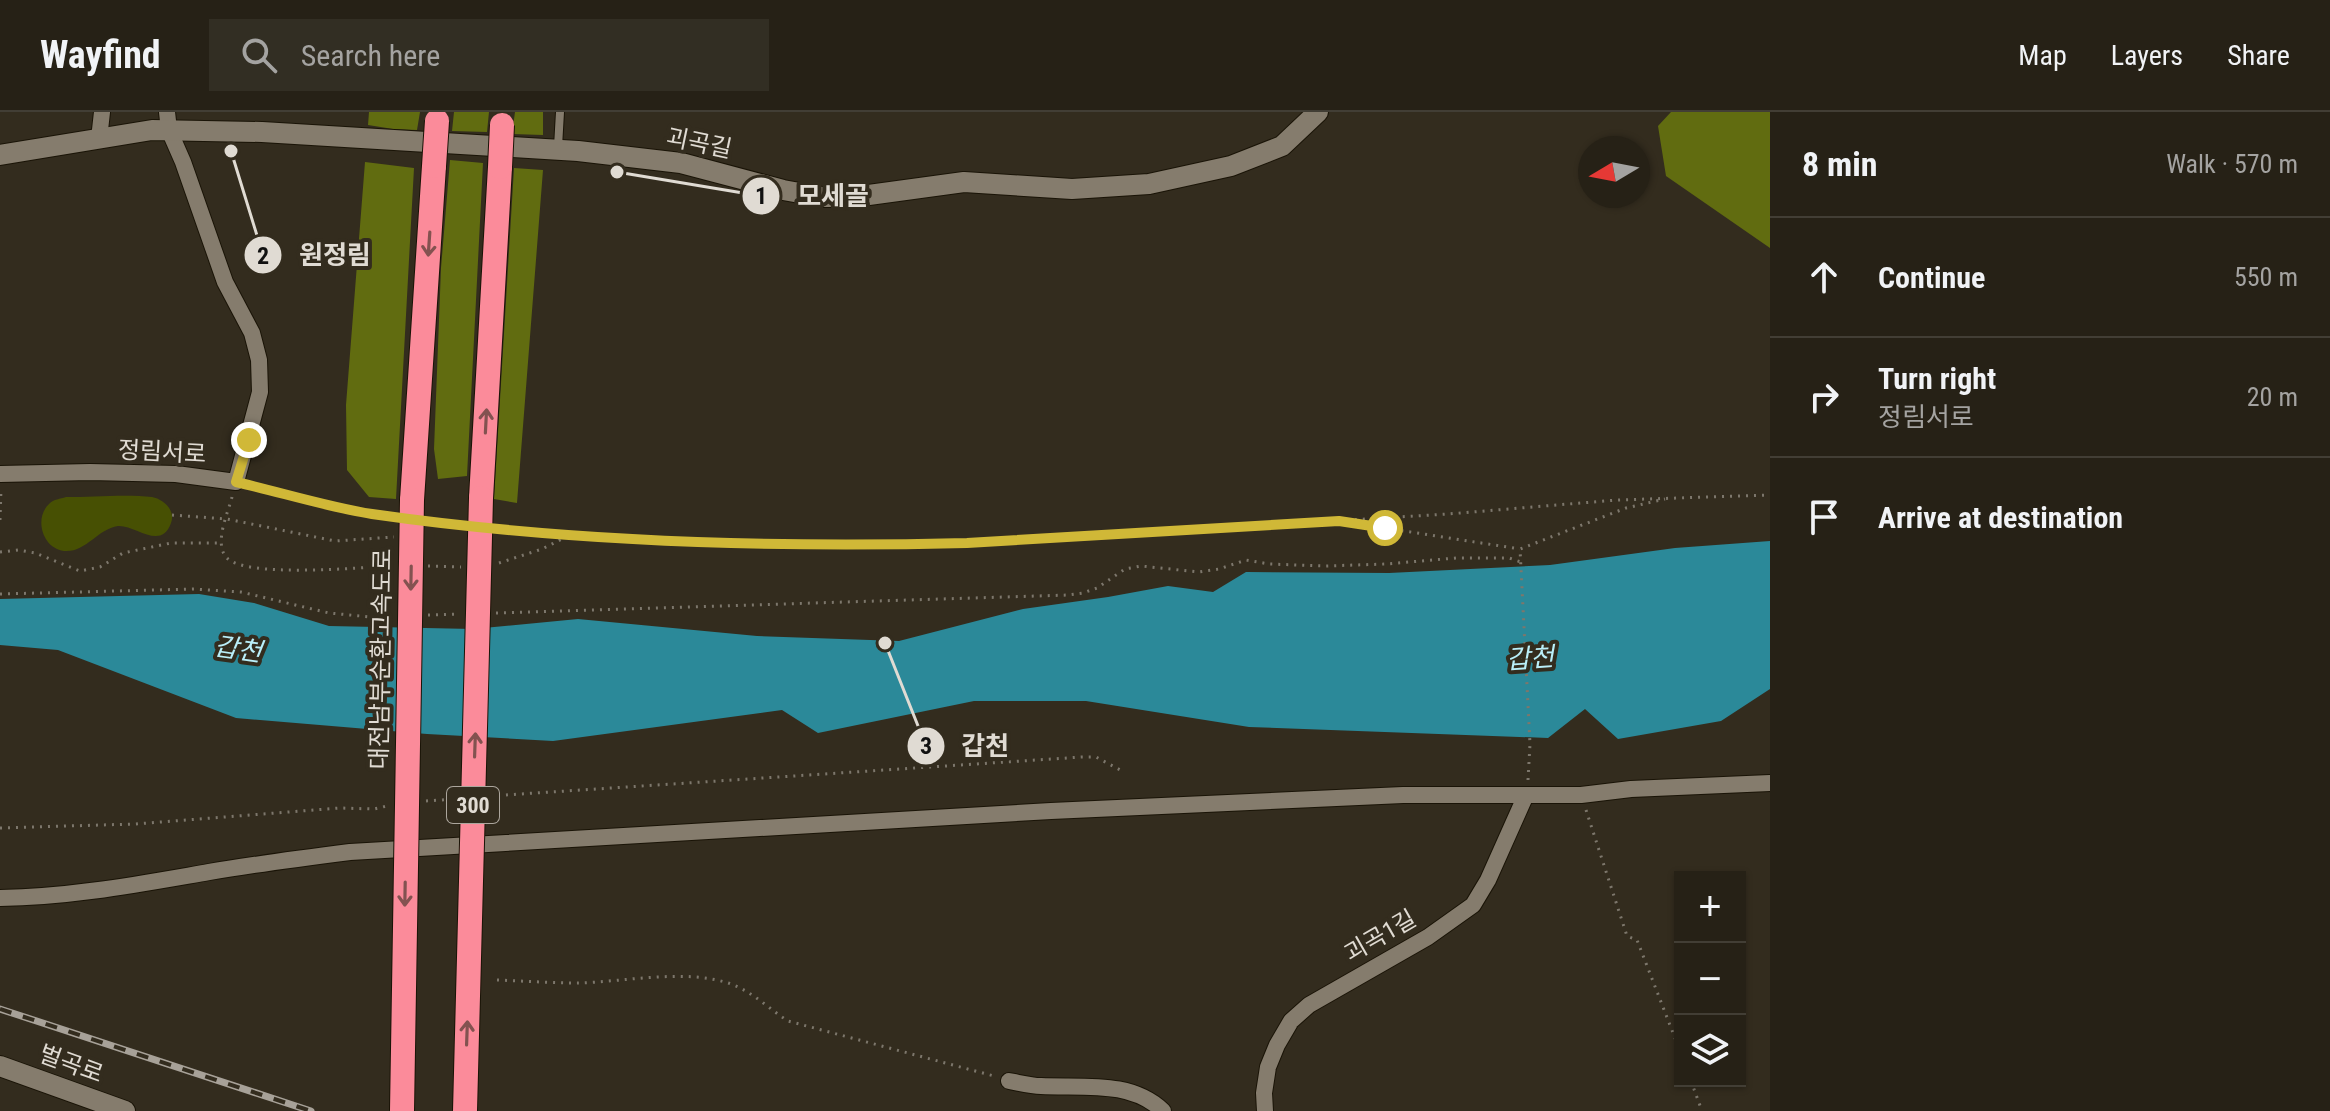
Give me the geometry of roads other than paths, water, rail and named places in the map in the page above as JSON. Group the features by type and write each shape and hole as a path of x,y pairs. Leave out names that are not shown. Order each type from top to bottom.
{"highway":[{"name":"대전남부순환고속도로","path":"402,1111 406,508 438,116"},
{"name":"300","path":"465,1111 481,498 503,118"}],"street":[{"path":"99,139 102,112"},
{"name":"괴곡길","path":"0,155 152,130 168,121 262,132 557,150 681,163 783,190 822,197 854,197 964,182 1072,189 1149,184 1231,166 1282,146 1318,112"},
{"name":"정림서로","path":"1,474 176,474 236,482 260,392 259,360 252,333 225,282 168,121"},
{"path":"0,898 102,891 281,860 350,852 1051,811 1403,795 1581,795 1631,789 1770,783"},
{"name":"괴곡1길","path":"1265,1111 1268,1067 1291,1021 1309,1005 1428,937 1473,905 1488,880 1525,797"},
{"name":"벌곡로","path":"0,1066 125,1111"},
{"path":"1009,1081 1037,1086 1134,1092 1163,1111"}],"lane":[{"path":"557,150 560,112"}],"water":[{"name":"갑천","path":"1770,541 1770,689 1721,721 1618,739 1585,709 1548,738 1249,727 1086,701 974,701 818,733 782,710 553,741 427,734 236,718 58,650 0,645 0,599 199,594 254,603 329,626 473,629 578,619 757,636 899,641 1023,609 1168,586 1213,592 1246,572 1389,573 1550,565 1675,548"}],"railway":[{"path":"0,1009 311,1111"}],"place":[{"name":"원정림","path":"231,151"},
{"name":"모세골","path":"617,172"},
{"name":"갑천","path":"885,643"}]}
